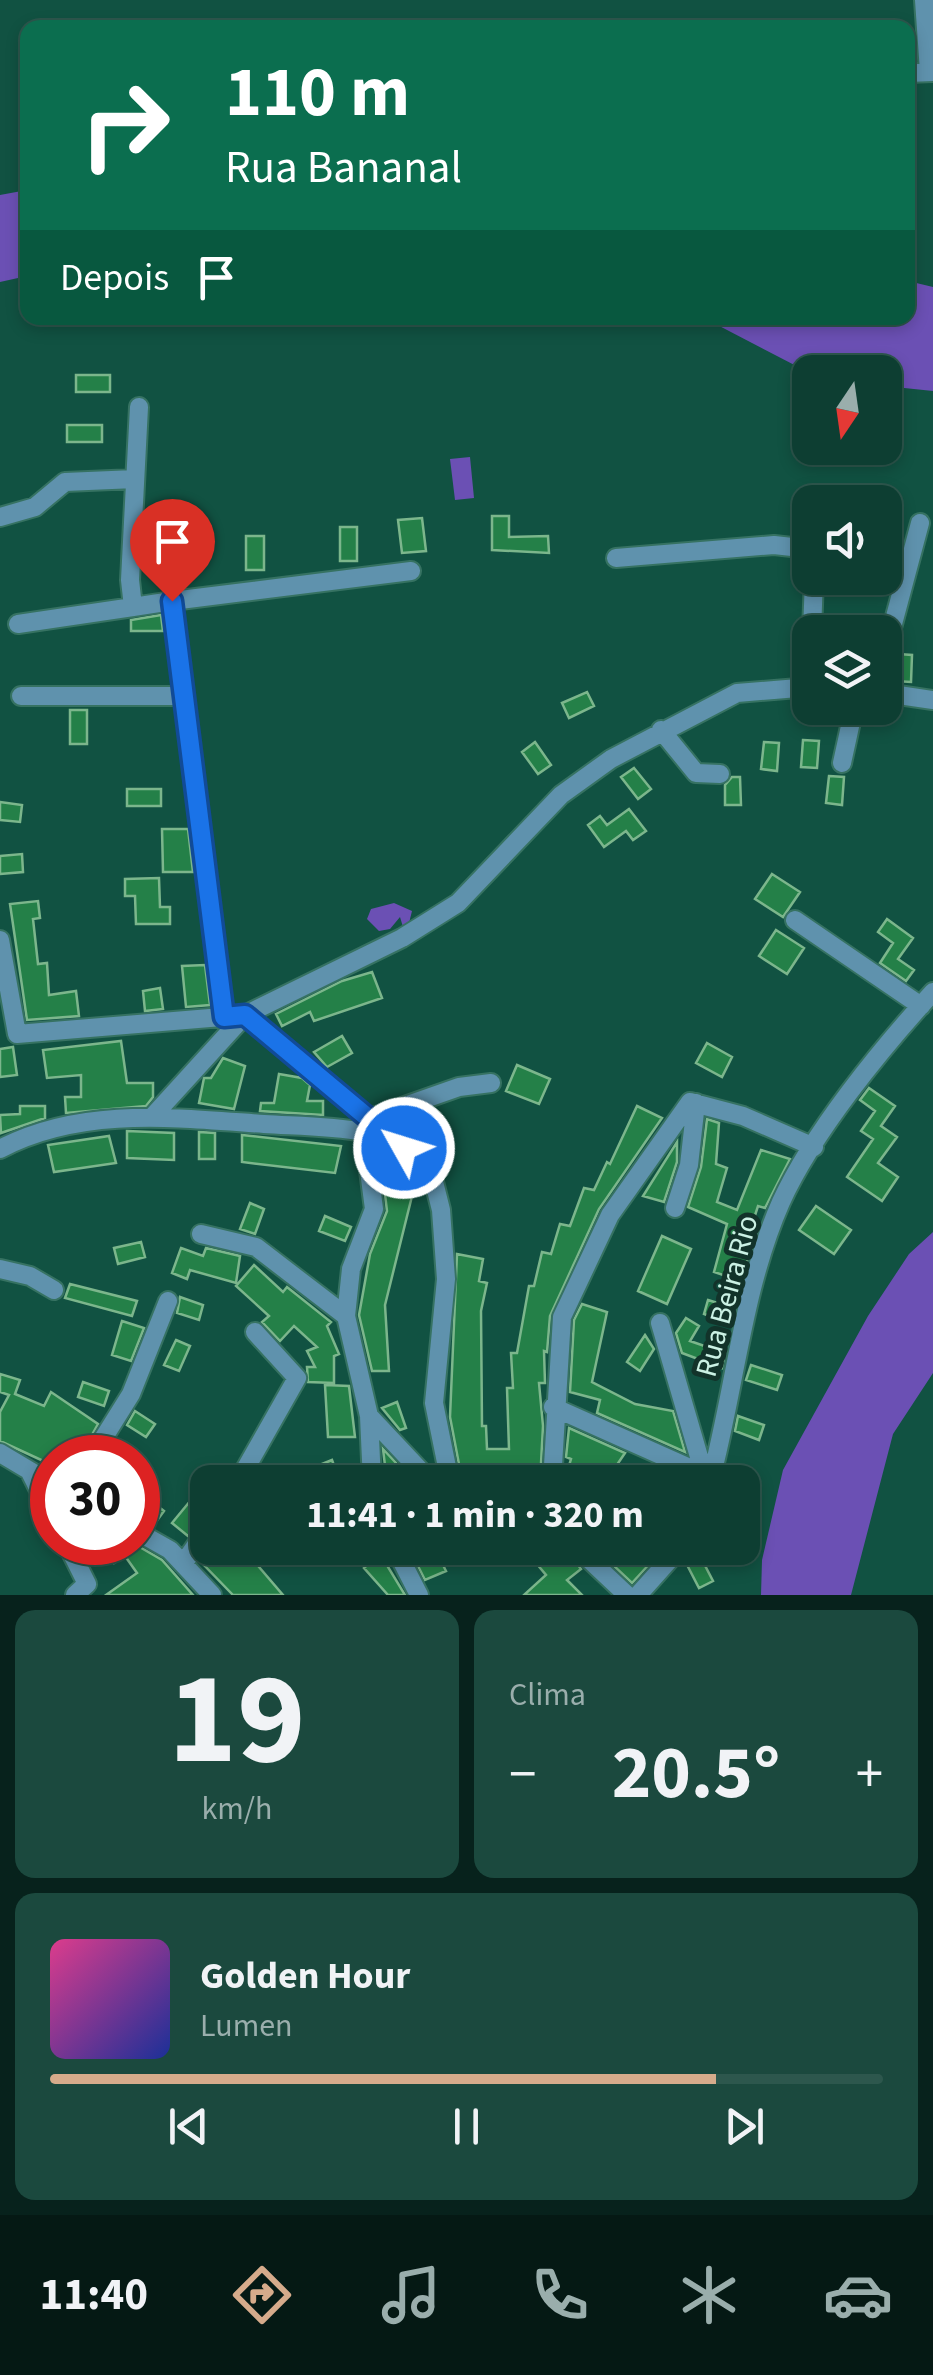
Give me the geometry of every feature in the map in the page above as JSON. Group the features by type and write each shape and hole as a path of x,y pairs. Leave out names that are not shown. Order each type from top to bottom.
{"street":[{"path":"924,0 931,72"},
{"path":"134,607 130,580 139,407"},
{"path":"0,517 34,507 65,482 135,479"},
{"path":"895,615 920,523"},
{"path":"616,558 774,545 792,547"},
{"path":"18,624 412,572"},
{"path":"172,601 224,1017"},
{"path":"0,940 16,1034 245,1015 402,938 458,903 561,795 661,730 737,692 792,688"},
{"path":"902,695 933,700"},
{"path":"21,696 184,696"},
{"path":"842,763 850,725"},
{"path":"661,730 696,773 720,774"},
{"path":"795,920 927,999"},
{"name":"Rua Beira Rio","path":"712,1465 756,1279 780,1203 870,1061 927,999"},
{"path":"154,1116 245,1015"},
{"path":"245,1015 370,1126 431,1170 441,1210 446,1279 434,1403 445,1465"},
{"path":"0,1149 17,1140 108,1118 154,1116 370,1126 458,1087 490,1083"},
{"path":"552,1465 553,1407 562,1316 610,1215 690,1102 742,1116 814,1147"},
{"path":"675,1208 688,1165 696,1103"},
{"path":"370,1126 374,1209 351,1269 346,1316 370,1416 371,1465"},
{"path":"201,1234 256,1247 346,1316"},
{"path":"0,1270 30,1276 54,1290"},
{"path":"105,1435 131,1394 168,1301"},
{"path":"660,1323 705,1465"},
{"path":"248,1465 297,1378 255,1332"},
{"path":"553,1407 680,1465"},
{"path":"370,1416 415,1465"},
{"path":"0,1453 30,1470"},
{"path":"160,1544 212,1595"},
{"path":"183,1564 190,1554"},
{"path":"75,1565 85,1591"},
{"path":"404,1565 419,1595"},
{"path":"592,1565 615,1591"},
{"path":"638,1595 665,1565"}],"shaded area":[{"path":"20,191 20,278 0,282 0,195"},
{"path":"915,283 933,287 933,391 902,388 902,355 792,355 792,364 717,325 915,325"},
{"path":"470,457 474,498 455,500 450,459"},
{"path":"394,903 412,911 409,923 403,927 400,917 390,929 379,931 367,919 371,909"},
{"path":"933,1232 933,1373 893,1434 851,1595 761,1595 762,1560 783,1470 868,1316 909,1254"}],"building":[{"path":"76,375 110,375 110,392 76,392"},
{"path":"67,425 102,425 102,442 67,442"},
{"path":"492,516 509,516 509,537 548,536 549,553 492,550"},
{"path":"422,518 426,551 402,553 398,520"},
{"path":"340,527 357,527 357,561 340,561"},
{"path":"246,536 264,536 264,570 246,570"},
{"path":"161,615 163,631 131,631 131,620"},
{"path":"902,654 912,655 911,682 902,681"},
{"path":"587,692 594,706 569,718 562,703"},
{"path":"70,710 87,710 87,744 70,744"},
{"path":"803,740 819,741 817,768 801,767"},
{"path":"535,742 551,765 538,774 522,752"},
{"path":"764,742 779,743 777,771 761,769"},
{"path":"634,768 651,789 638,799 621,777"},
{"path":"829,776 844,777 842,805 826,803"},
{"path":"732,777 740,777 741,805 725,805 725,785"},
{"path":"127,789 161,789 161,806 127,806"},
{"path":"0,802 22,805 20,822 0,820"},
{"path":"629,809 646,831 633,840 626,831 604,847 588,825 600,816 607,825"},
{"path":"162,829 188,829 193,872 163,872"},
{"path":"22,854 23,872 0,874 0,856"},
{"path":"772,874 800,892 783,917 755,899"},
{"path":"159,878 160,907 170,907 170,924 136,924 135,896 125,896 125,879"},
{"path":"38,901 40,918 33,919 38,964 47,963 49,995 76,991 79,1016 27,1020 10,904"},
{"path":"887,919 913,938 898,959 914,970 906,981 880,963 893,943 878,932"},
{"path":"776,930 804,948 787,974 759,956"},
{"path":"205,965 210,1005 186,1007 182,966"},
{"path":"372,972 382,998 314,1021 310,1012 282,1026 276,1014 342,981"},
{"path":"160,988 163,1009 145,1011 143,991"},
{"path":"342,1036 352,1053 327,1067 314,1052"},
{"path":"121,1041 127,1083 153,1083 153,1097 146,1106 66,1113 65,1097 81,1097 81,1075 47,1078 43,1050"},
{"path":"707,1043 732,1057 722,1077 696,1063"},
{"path":"13,1047 17,1075 0,1077 0,1049"},
{"path":"223,1058 245,1066 234,1109 199,1103 204,1078 211,1078"},
{"path":"517,1065 550,1079 539,1104 506,1091"},
{"path":"279,1074 302,1078 310,1085 307,1101 323,1101 323,1115 260,1111 261,1103 274,1103"},
{"path":"869,1088 895,1106 881,1126 897,1137 878,1163 898,1177 882,1201 847,1177 873,1139 861,1131 875,1111 860,1100"},
{"path":"20,1106 45,1106 45,1118 1,1133 0,1115 20,1114"},
{"path":"637,1106 662,1118 599,1209 550,1316 547,1352 544,1351 545,1383 539,1383 541,1465 459,1465 450,1417 457,1254 483,1259 479,1281 487,1283 481,1311 482,1426 486,1426 487,1449 509,1449 507,1388 513,1388 511,1353 517,1353 529,1286 534,1286 542,1252 551,1254 560,1224 570,1226 584,1188 594,1190 607,1162 610,1164"},
{"path":"707,1119 719,1123 716,1164 727,1168 717,1202 737,1210 761,1150 790,1159 765,1208 758,1206 747,1240 753,1242 741,1281 714,1272 727,1224 688,1207 701,1167"},
{"path":"127,1131 174,1133 174,1160 127,1158"},
{"path":"199,1132 215,1133 215,1159 199,1159"},
{"path":"242,1135 341,1146 335,1173 242,1162"},
{"path":"109,1136 116,1163 54,1172 48,1145"},
{"path":"677,1142 677,1162 664,1202 643,1196"},
{"path":"382,1169 409,1169 409,1188 414,1188 385,1305 389,1371 372,1371 359,1315 370,1254 387,1211"},
{"path":"250,1203 264,1209 255,1234 240,1229"},
{"path":"816,1206 851,1230 834,1254 799,1230"},
{"path":"325,1216 351,1227 345,1241 319,1231"},
{"path":"662,1236 691,1249 667,1304 638,1291"},
{"path":"141,1242 145,1257 118,1264 114,1248"},
{"path":"181,1248 203,1256 206,1248 240,1256 236,1283 190,1270 187,1279 172,1273"},
{"path":"254,1265 283,1292 287,1287 331,1322 327,1326 339,1354 334,1356 334,1383 308,1382 307,1367 315,1367 307,1351 317,1347 294,1326 280,1341 262,1322 269,1316 236,1286"},
{"path":"70,1284 137,1301 132,1316 65,1298"},
{"path":"180,1297 203,1305 199,1320 177,1313"},
{"path":"708,1300 734,1308 731,1324 704,1314"},
{"path":"582,1304 607,1312 592,1382 635,1404 673,1411 685,1452 597,1413 600,1400 570,1392 574,1320"},
{"path":"686,1318 699,1326 690,1341 725,1353 722,1368 682,1353 676,1333"},
{"path":"122,1321 144,1328 131,1361 112,1355"},
{"path":"645,1335 654,1349 640,1371 627,1362"},
{"path":"176,1340 190,1346 179,1371 164,1365"},
{"path":"751,1365 782,1375 777,1390 746,1380"},
{"path":"0,1374 20,1380 15,1394 44,1406 51,1392 98,1424 92,1435 30,1435 30,1455 0,1441 0,1412 9,1395 0,1392"},
{"path":"83,1382 109,1391 104,1406 78,1397"},
{"path":"325,1385 349,1386 355,1437 328,1437"},
{"path":"397,1402 406,1428 400,1430 382,1408"},
{"path":"135,1411 155,1424 147,1435 127,1425"},
{"path":"738,1416 764,1425 759,1440 735,1431"},
{"path":"569,1428 625,1453 617,1465 569,1465 571,1459 566,1457"},
{"path":"383,1449 397,1465 385,1465"},
{"path":"190,1501 190,1534 172,1523"},
{"path":"160,1559 193,1595 106,1595 137,1573 131,1565 160,1565"},
{"path":"204,1565 257,1565 283,1595 233,1595"},
{"path":"387,1565 405,1595 388,1595 364,1568"},
{"path":"443,1565 446,1571 425,1580 418,1566"},
{"path":"538,1565 578,1565 581,1569 567,1580 582,1595 524,1595 546,1575"},
{"path":"613,1565 648,1565 632,1583"},
{"path":"687,1565 705,1565 713,1581 699,1588"}],"route":[{"path":"172,601 224,1017 245,1015 288,1055 404,1148"}]}
